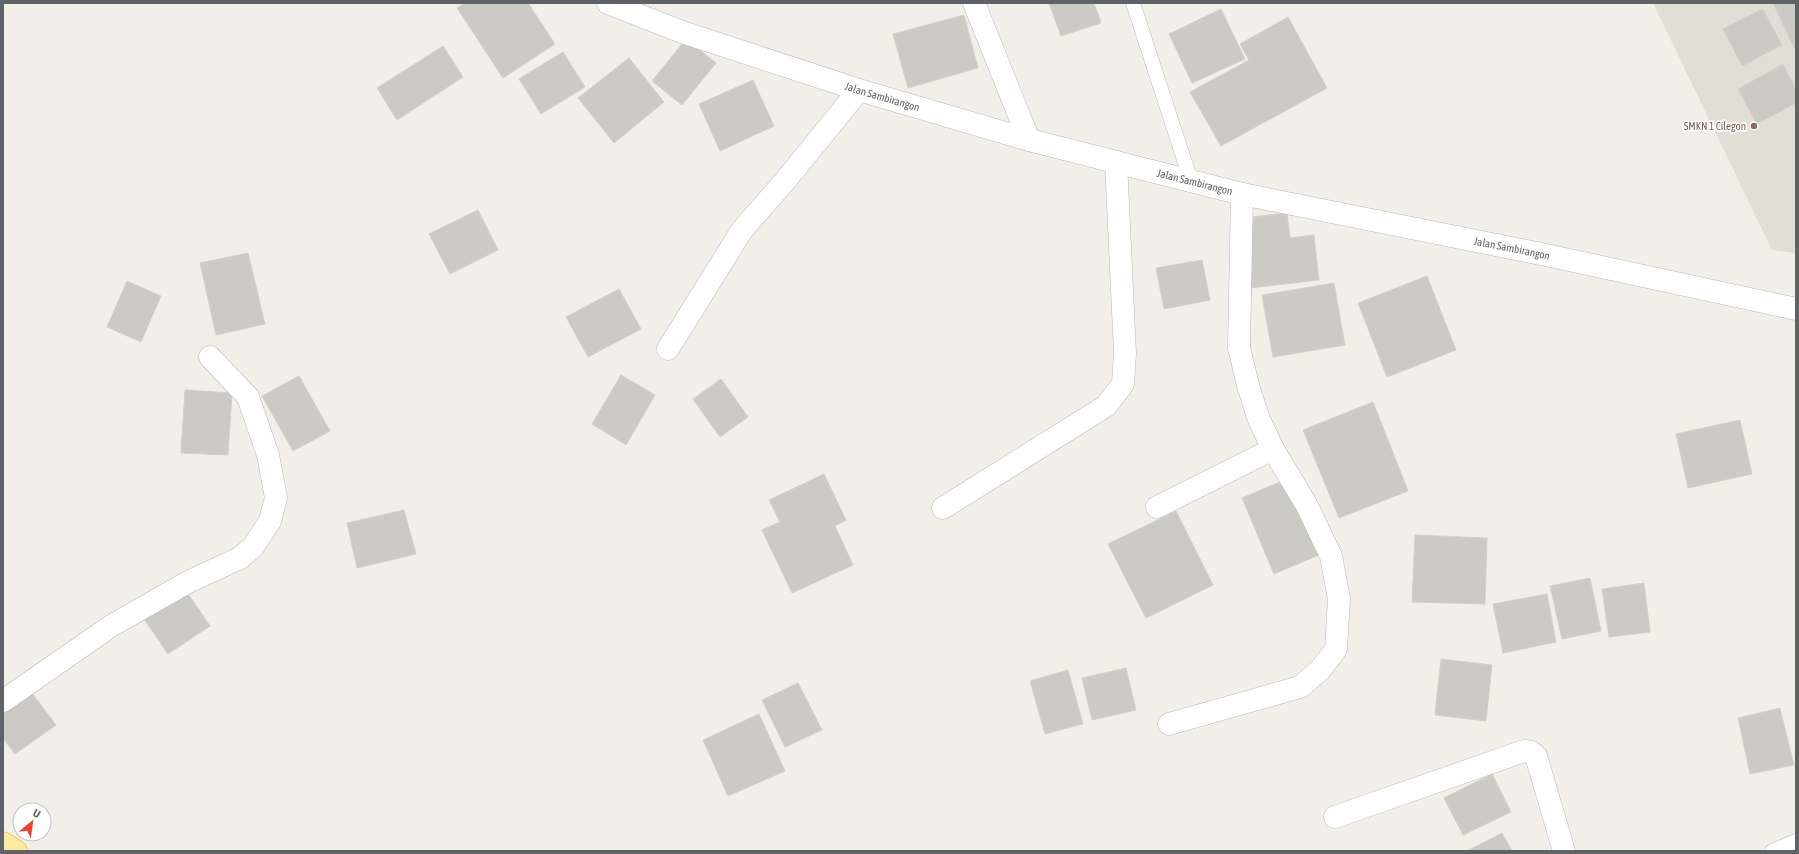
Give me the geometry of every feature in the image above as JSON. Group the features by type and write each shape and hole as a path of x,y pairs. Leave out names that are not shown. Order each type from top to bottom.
{"highway":[{"path":"3,843 16,851"}],"street":[{"name":"Jalan Sambirangon","path":"608,3 682,32 859,90 1028,140 1242,194 1546,254 1796,309"},
{"path":"974,3 1028,140"},
{"path":"668,349 742,230 785,181 859,90"},
{"path":"943,508 1106,406 1123,384 1125,353 1116,162"},
{"path":"1169,724 1300,687 1320,670 1336,649 1339,600 1331,556 1306,504 1273,449 1258,418 1239,348 1242,194"},
{"path":"3,701 111,626 188,582 240,558 253,547 270,521 276,498 268,455 248,397 210,357"},
{"path":"1157,506 1273,449"},
{"path":"1335,817 1524,751 1531,752 1536,756 1564,851"}],"lane":[{"path":"1132,3 1191,181"},
{"path":"1772,851 1796,841"}],"shaded area":[{"name":"SMKN 1 Cilegon","path":"1653,3 1796,3 1796,253 1772,250"}],"building":[{"path":"465,3 528,3 555,44 503,78 457,8"},
{"path":"1049,3 1094,3 1101,23 1061,36"},
{"path":"1773,3 1796,3 1796,52"},
{"path":"1221,9 1245,59 1192,83 1169,34"},
{"path":"1763,9 1782,45 1742,66 1723,29"},
{"path":"964,15 978,68 908,88 893,34"},
{"path":"1288,17 1327,88 1221,146 1190,92 1249,60 1240,44"},
{"path":"686,39 716,63 682,105 652,81"},
{"path":"443,46 463,77 397,120 377,88"},
{"path":"563,52 585,87 541,114 519,79"},
{"path":"629,58 664,102 614,143 578,98"},
{"path":"1783,64 1796,89 1796,103 1757,124 1738,89"},
{"path":"753,80 774,126 720,151 699,104"},
{"path":"478,210 498,250 450,274 429,234"},
{"path":"1287,213 1290,238 1314,235 1319,280 1250,288 1242,218"},
{"path":"248,253 265,324 216,335 200,263"},
{"path":"1202,260 1210,300 1164,309 1156,268"},
{"path":"1427,276 1456,350 1387,377 1358,303"},
{"path":"127,281 161,296 141,342 107,327"},
{"path":"1334,283 1345,345 1273,357 1262,295"},
{"path":"619,289 641,329 588,357 566,317"},
{"path":"621,375 655,395 626,445 592,424"},
{"path":"299,376 330,431 293,451 262,396"},
{"path":"721,379 748,417 720,437 693,399"},
{"path":"185,390 232,393 228,455 181,453"},
{"path":"1373,402 1408,491 1339,518 1303,430"},
{"path":"1740,420 1752,474 1688,488 1676,434"},
{"path":"824,474 846,520 835,526 853,565 792,593 762,530 780,522 769,500"},
{"path":"1287,479 1319,555 1274,574 1242,498"},
{"path":"404,510 416,554 357,568 347,523"},
{"path":"1176,511 1213,585 1146,618 1108,544"},
{"path":"1415,535 1487,538 1485,604 1412,602"},
{"path":"1590,578 1601,631 1562,639 1550,586"},
{"path":"1644,583 1650,632 1609,637 1602,589"},
{"path":"184,588 210,626 168,654 142,616"},
{"path":"1547,594 1556,642 1503,653 1493,604"},
{"path":"1441,659 1492,665 1486,721 1435,715"},
{"path":"1126,668 1136,710 1092,720 1082,678"},
{"path":"1068,670 1083,724 1045,734 1030,681"},
{"path":"798,683 822,730 785,747 762,700"},
{"path":"29,689 56,725 15,754 3,738 3,708"},
{"path":"1780,708 1794,765 1750,774 1738,718"},
{"path":"759,714 785,771 728,796 703,740"},
{"path":"1492,774 1511,812 1463,835 1444,798"},
{"path":"1502,833 1512,851 1467,851"}],"place":[{"name":"SMKN 1 Cilegon","path":"1754,126"}]}
